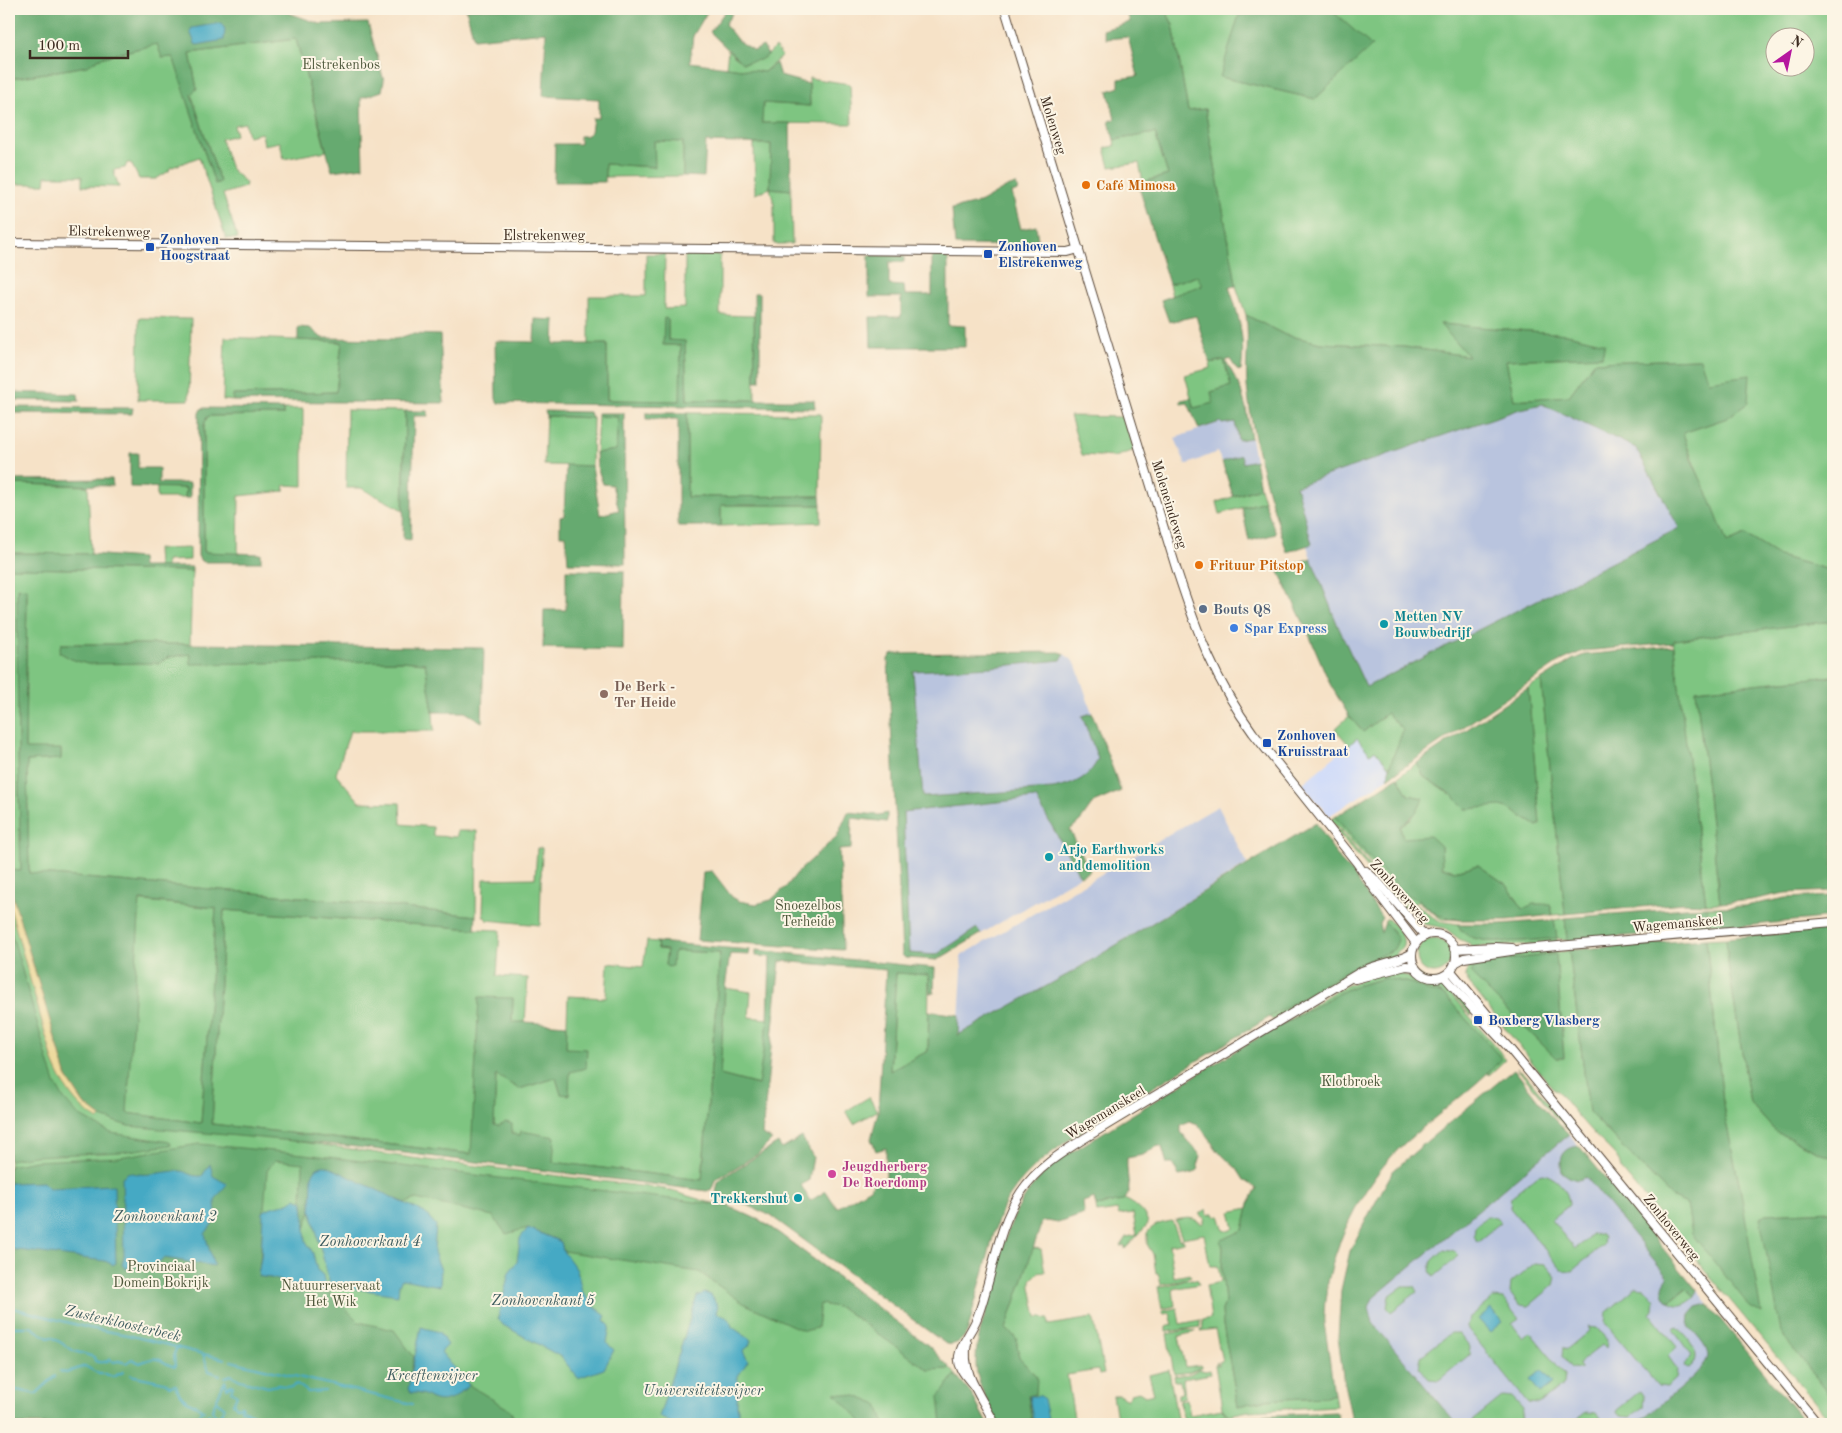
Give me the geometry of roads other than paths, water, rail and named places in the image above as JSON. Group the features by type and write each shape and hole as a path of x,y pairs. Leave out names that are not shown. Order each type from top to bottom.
{"street":[{"name":"Molenweg","path":"1005,9 1079,249"},
{"name":"Elstrekenweg","path":"9,243 1058,252 1079,249"},
{"name":"Moleneindeweg","path":"1079,249 1177,571 1208,659 1238,712 1324,822"},
{"name":"Zonhoverweg","path":"1324,822 1416,943"},
{"name":"Zonhoverweg","path":"1357,863 1380,884 1424,936"},
{"name":"Wagemanskeel","path":"1455,963 1464,958 1524,948 1833,922"},
{"path":"1433,934 1442,936 1452,943 1454,949 1455,963 1448,973 1438,978 1427,977 1415,967 1411,954 1416,943 1424,936 1433,934"},
{"name":"Wagemanskeel","path":"1454,949 1524,948"},
{"name":"Wagemanskeel","path":"995,1424 968,1372 966,1355 970,1334 981,1306 1004,1225 1020,1193 1033,1176 1055,1157 1085,1138 1339,984 1368,968 1404,958 1411,954"},
{"name":"Wagemanskeel","path":"1339,984 1363,976 1399,968 1415,967"},
{"name":"Zonhoverweg","path":"1448,973 1487,1014 1507,1045 1818,1424"}],"water":[{"path":"221,23 225,29 224,40 195,44 190,31 192,28"},
{"name":"Zonhovenkant 2","path":"210,1164 213,1176 227,1184 215,1200 216,1219 205,1234 214,1266 164,1258 150,1267 134,1265 126,1269 122,1265 124,1255 122,1177 129,1172 148,1174 173,1171 202,1176"},
{"name":"Zonhoverkant 4","path":"327,1166 425,1213 436,1225 434,1252 441,1270 440,1286 402,1279 399,1284 398,1295 330,1285 311,1211 312,1175 317,1168"},
{"path":"43,1182 49,1188 114,1185 116,1263 113,1265 105,1261 9,1249 9,1183"},
{"path":"296,1198 303,1202 306,1241 313,1253 317,1270 323,1275 326,1290 306,1290 275,1279 258,1276 261,1257 263,1212 271,1207 289,1203"},
{"name":"Zonhovenkant 5","path":"528,1228 561,1242 563,1251 577,1270 582,1291 592,1305 606,1316 604,1320 610,1326 607,1343 614,1350 604,1369 578,1378 561,1357 503,1325 498,1318 509,1272 517,1262 520,1238"},
{"name":"Universiteitsvijver","path":"705,1293 711,1295 718,1306 716,1313 726,1317 732,1327 751,1340 749,1346 743,1351 748,1361 738,1376 737,1406 740,1418 729,1424 674,1424 659,1417 697,1296"},
{"path":"1491,1308 1502,1322 1490,1332 1478,1319"},
{"name":"Kreeftenvijver","path":"421,1327 439,1332 448,1345 441,1352 469,1385 446,1400 436,1400 411,1393 408,1389"},
{"path":"1542,1370 1553,1383 1540,1393 1530,1380"},
{"path":"1029,1396 1041,1396 1044,1399 1049,1424 1034,1424"}],"waterway":[{"name":"Zusterkloosterbeek","path":"9,1307 89,1328 128,1335 203,1354 209,1371 220,1375"},
{"path":"9,1330 10,1327 31,1327 48,1338 52,1337 74,1351 94,1357 95,1361 101,1362 110,1359 113,1362 126,1363 132,1359 140,1363 159,1359 175,1367 174,1354 177,1347"},
{"path":"203,1354 225,1359"},
{"path":"231,1361 412,1404"},
{"path":"60,1371 66,1373 85,1366 99,1374 113,1377 123,1372"},
{"path":"130,1375 164,1382 170,1386 176,1385 183,1398 204,1411"},
{"path":"225,1377 231,1375 240,1380 268,1387 278,1385 291,1387 297,1384 308,1392 325,1391"},
{"path":"9,1391 17,1390 36,1394 55,1376"},
{"path":"225,1381 227,1388 231,1385 233,1386 231,1391 237,1395 233,1404 237,1407 242,1406 241,1410 251,1413 262,1424"},
{"name":"Zusterkloosterbeek","path":"222,1424 212,1410 224,1383"},
{"path":"216,1401 224,1407 217,1418"},
{"path":"196,1424 202,1410"},
{"name":"Zusterkloosterbeek","path":"208,1414 217,1420"}],"place":[{"name":"Café Mimosa","path":"1086,185"},
{"name":"Zonhoven Hoogstraat","path":"150,247"},
{"name":"Zonhoven Elstrekenweg","path":"988,254"},
{"name":"Frituur Pitstop","path":"1199,565"},
{"name":"Bouts Q8","path":"1203,609"},
{"name":"Metten NV Bouwbedrijf","path":"1384,624"},
{"name":"Spar Express","path":"1234,628"},
{"name":"De Berk - Ter Heide","path":"604,694"},
{"name":"Zonhoven Kruisstraat","path":"1267,743"},
{"name":"Arjo Earthworks and demolition","path":"1049,857"},
{"name":"Boxberg Vlasberg","path":"1478,1020"},
{"name":"Jeugdherberg De Roerdomp","path":"832,1174"},
{"name":"Trekkershut","path":"798,1198"}],"park label":[{"name":"Elstrekenbos","path":"341,64"},
{"name":"Snoezelbos Terheide","path":"808,914"},
{"name":"Klotbroek","path":"1351,1081"},
{"name":"Provinciaal Domein Bokrijk","path":"161,1274"},
{"name":"Natuurreservaat Het Wik","path":"331,1294"}]}
